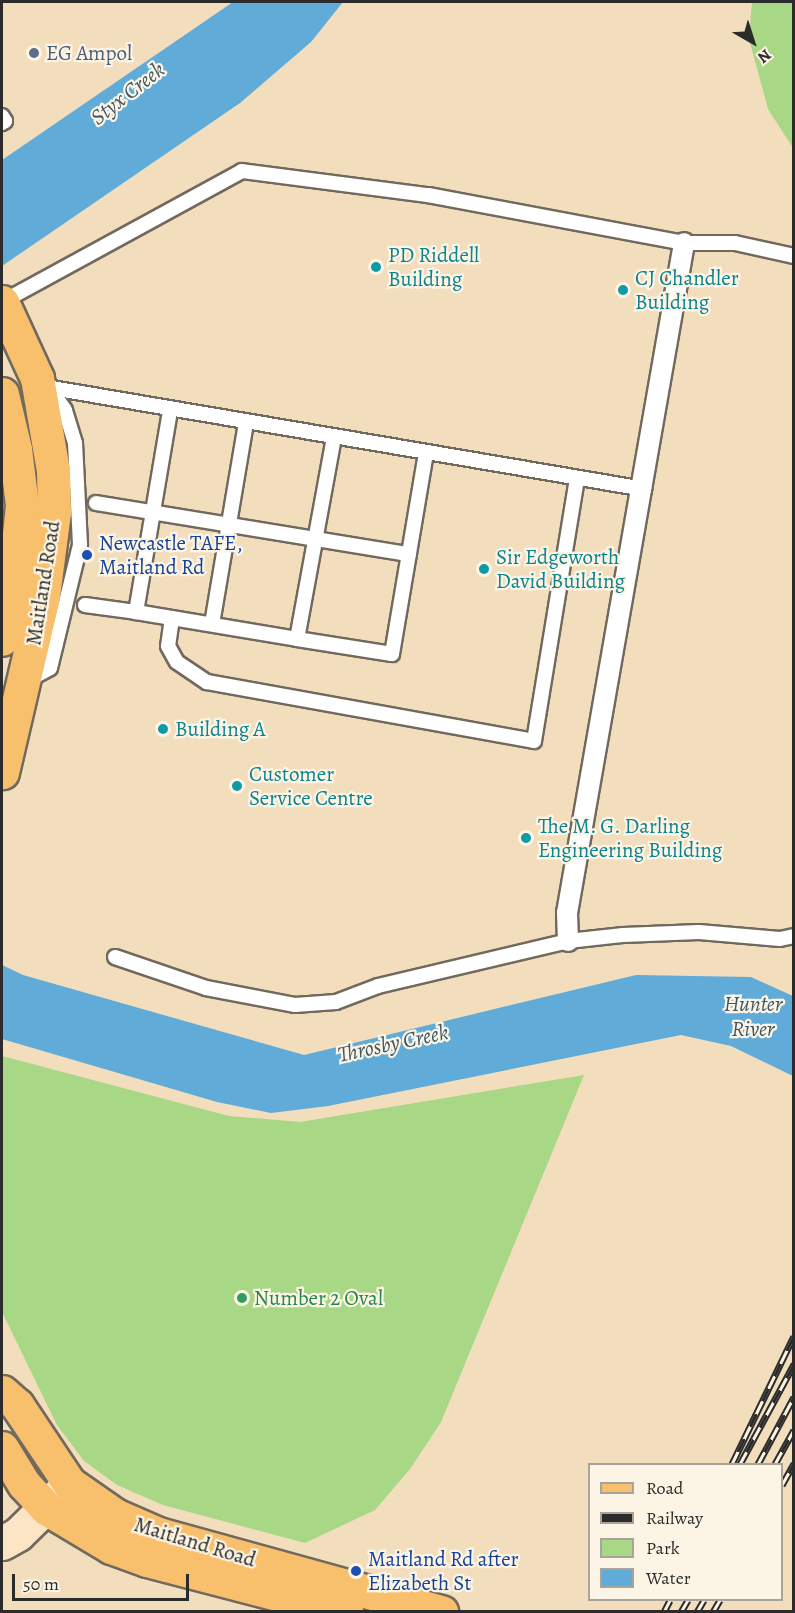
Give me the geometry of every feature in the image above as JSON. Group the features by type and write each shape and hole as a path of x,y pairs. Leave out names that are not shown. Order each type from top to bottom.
{"main road":[{"name":"Maitland Road","path":"2,302 44,383 54,512 51,554 25,681 2,772"},
{"name":"Maitland Road","path":"2,394 17,460 22,505 14,581 2,639"},
{"name":"Maitland Road","path":"2,1392 17,1405 69,1484 95,1504 158,1534 441,1611"},
{"name":"Maitland Road","path":"2,1448 24,1484 46,1508 83,1533 147,1560 346,1611"},
{"path":"2,1543 46,1508 69,1484"}],"street":[{"path":"568,942 567,913 644,489 684,243"}],"lane":[{"path":"2,116 5,121 2,123"},
{"path":"2,302 242,171 428,195 684,243 735,243 794,256"},
{"path":"44,383 170,411 644,489"},
{"path":"136,612 170,411"},
{"path":"212,624 246,424"},
{"path":"297,639 334,438"},
{"path":"85,605 392,654 426,453"},
{"path":"172,618 168,646 177,662 207,682 534,741 577,478"},
{"path":"96,503 409,554"},
{"path":"115,957 206,988 296,1005 336,1002 378,986 568,942 623,934 699,932 780,939 794,936"}],"green space":[{"path":"752,2 793,2 793,148 768,109 749,39"},
{"path":"2,1056 229,1116 300,1122 584,1075 441,1422 410,1469 375,1510 305,1543 163,1505 117,1485 84,1461 57,1425 2,1312"}],"water":[{"name":"Styx Creek","path":"233,2 343,2 311,42 240,103 2,266 2,160"},
{"name":"Hunter River","path":"2,965 23,975 304,1055 636,975 751,977 793,996 793,1076 731,1046 681,1035 328,1106 271,1113 217,1102 2,1039"}],"railway":[{"path":"732,1463 794,1336"},
{"path":"741,1463 794,1364"},
{"path":"759,1463 794,1397"},
{"path":"776,1463 794,1430"},
{"path":"783,1483 794,1463"},
{"path":"664,1612 670,1601"},
{"path":"681,1612 687,1601"},
{"path":"697,1612 703,1601"},
{"path":"713,1612 719,1601"}],"place":[{"name":"EG Ampol","path":"34,53"},
{"name":"PD Riddell Building","path":"376,267"},
{"name":"CJ Chandler Building","path":"623,290"},
{"name":"Newcastle TAFE, Maitland Rd","path":"87,555"},
{"name":"Sir Edgeworth David Building","path":"484,569"},
{"name":"Building A","path":"163,729"},
{"name":"Customer Service Centre","path":"237,786"},
{"name":"The M. G. Darling Engineering Building","path":"526,838"},
{"name":"Number 2 Oval","path":"242,1298"},
{"name":"Maitland Rd after Elizabeth St","path":"356,1571"}],"water label":[{"name":"Throsby Creek","path":"393,1044"}]}
